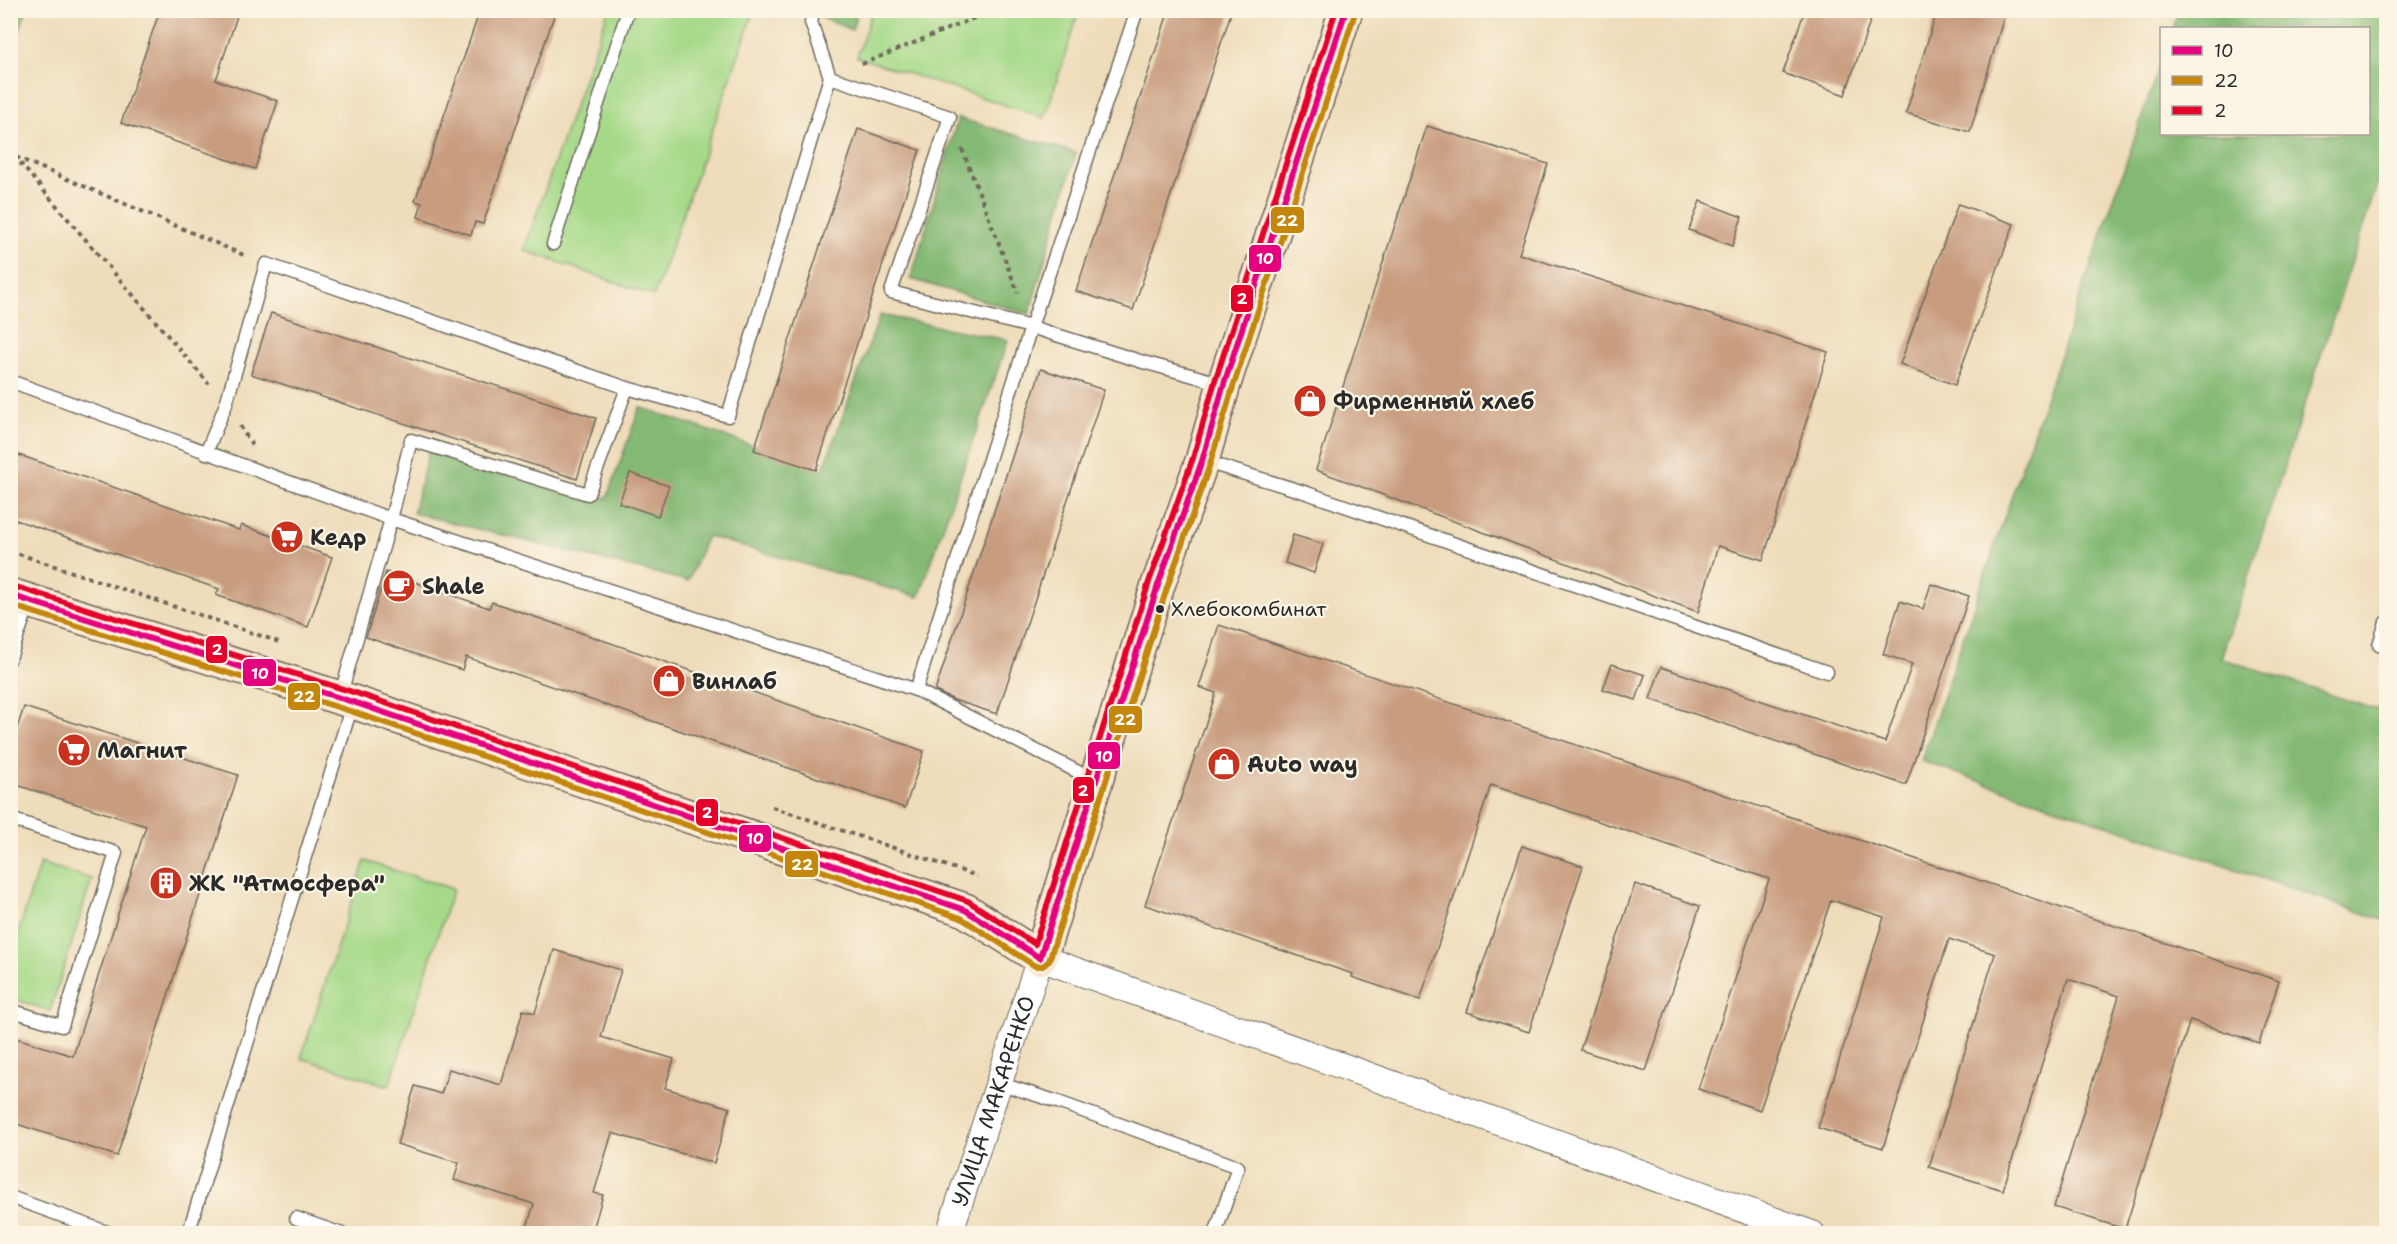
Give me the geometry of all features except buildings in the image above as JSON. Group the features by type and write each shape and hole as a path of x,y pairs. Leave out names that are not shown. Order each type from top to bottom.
{"street":[{"name":"УЛИЦА МАКАРЕНКО","path":"949,1233 1040,958 1158,585 1202,461 1224,384 1346,10"},
{"path":"20,598 346,700 964,910 1040,958 1812,1233"}],"lane":[{"path":"553,244 628,10"},
{"path":"206,453 226,404 266,264 627,388 728,416 830,77 811,22 814,10"},
{"path":"916,690 1031,327 1137,10"},
{"path":"830,77 950,117 891,292 1031,327 1143,362 1224,384"},
{"path":"10,381 391,519 916,690 1097,781"},
{"path":"188,1233 346,700 411,440 588,494 627,388"},
{"path":"1202,461 1306,493 1827,672"},
{"path":"10,658 20,598"},
{"path":"2386,622 2379,645 2386,648"},
{"path":"10,819 116,853 62,1026 10,1010"},
{"path":"998,1083 1055,1101 1238,1167 1215,1233"},
{"path":"10,1197 112,1233"},
{"path":"296,1218 342,1233"}],"path":[{"path":"830,77 994,10"},
{"path":"950,117 1031,327"},
{"path":"10,148 15,157 226,404 272,476"},
{"path":"15,157 266,264"}],"green space":[{"path":"872,10 1079,11 1045,118 857,57"},
{"path":"10,11 26,11 11,58"},
{"path":"608,11 754,11 654,296 524,250"},
{"path":"824,11 858,11 852,30 822,18"},
{"path":"2179,11 2386,11 2386,158 2221,658 2386,713 2386,921 1921,761 2160,64 2160,135 2370,135 2370,27 2173,27"},
{"path":"958,118 1076,153 1029,314 911,279"},
{"path":"880,315 1008,340 919,597 707,536 688,581 413,513 429,451 607,498 640,407 823,470"},
{"path":"365,861 453,889 389,1086 301,1058"},
{"path":"40,863 92,879 50,1011 11,998 11,956"}],"transit line":[{"name":"2","path":"13,586 356,693 968,901 1035,944 1149,582 1193,458 1215,381 1336,10"},
{"name":"10","path":"10,595 353,702 965,910 1040,958 1158,585 1202,461 1224,384 1346,10"},
{"name":"22","path":"10,605 350,711 961,918 1035,966 1043,966 1049,961 1167,588 1210,464 1355,13"}],"place":[{"name":"Фирменный хлеб","path":"1310,401"},
{"name":"Кедр","path":"287,537"},
{"name":"Shale","path":"399,586"},
{"name":"Хлебокомбинат","path":"1160,609"},
{"name":"Винлаб","path":"669,681"},
{"name":"Магнит","path":"74,750"},
{"name":"Auto way","path":"1224,764"},
{"name":"ЖК \"Атмосфера\"","path":"166,883"}]}
